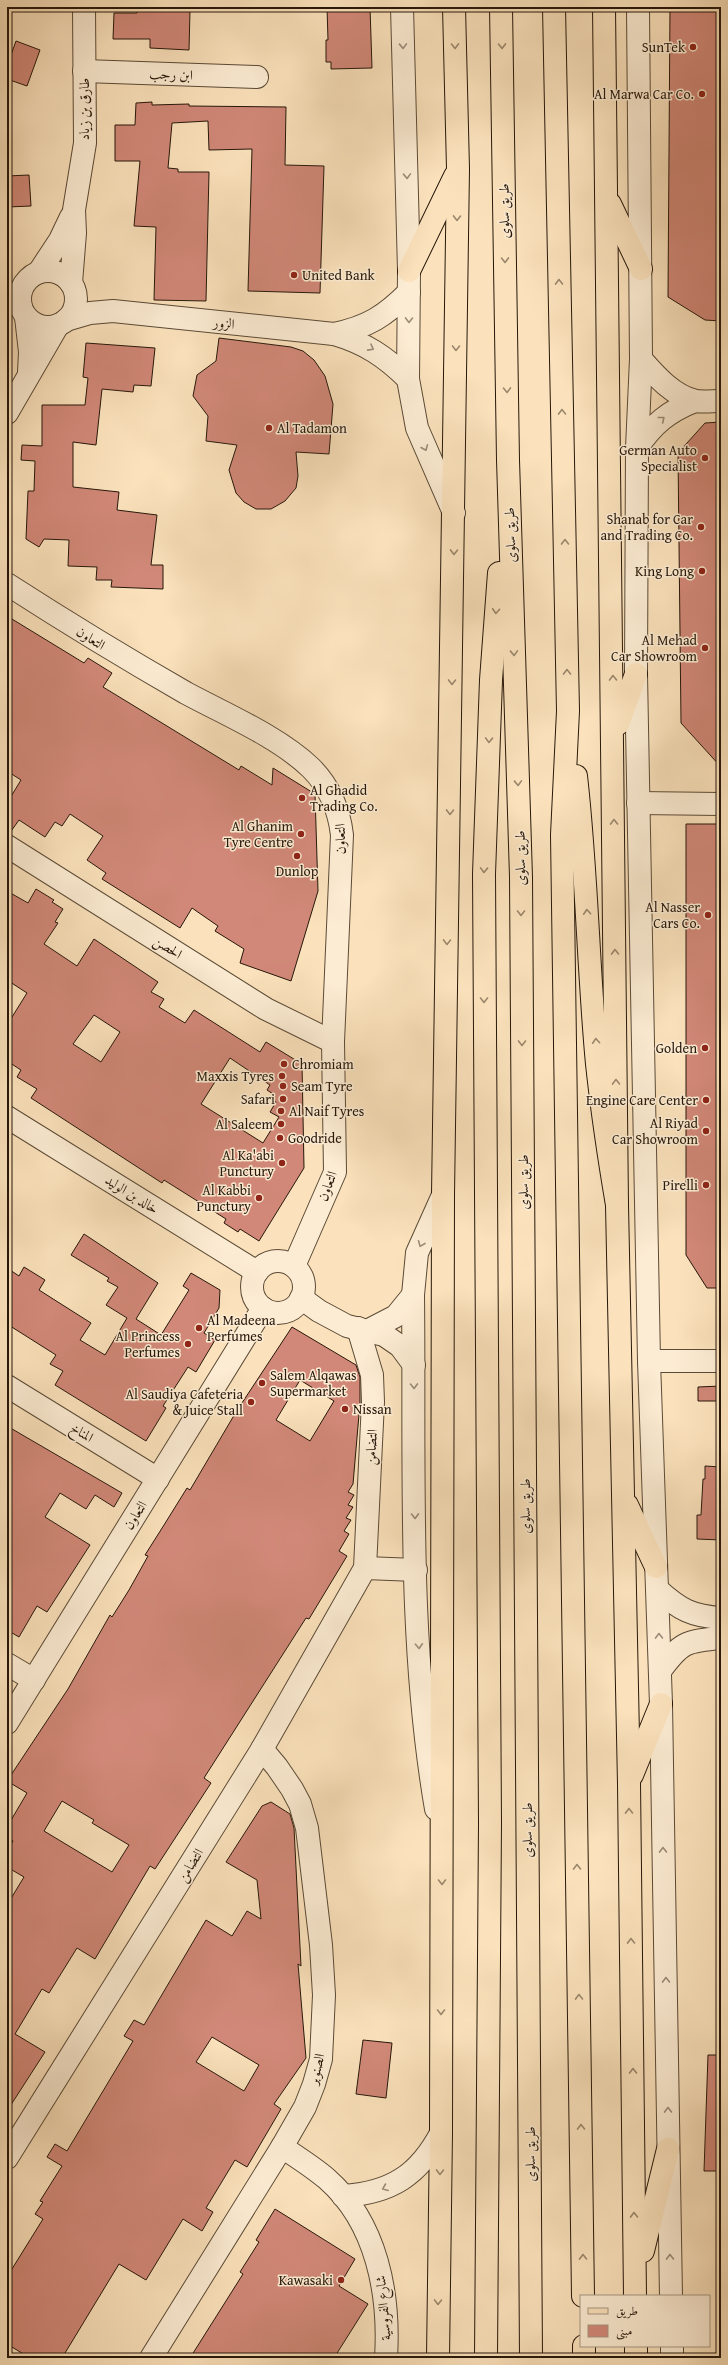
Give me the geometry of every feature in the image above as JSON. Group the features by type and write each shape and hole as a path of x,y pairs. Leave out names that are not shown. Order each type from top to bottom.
{"main road":[{"path":"438,2358 441,2133 443,1196 458,169 454,7"},
{"name":"طريق سلوى","path":"501,7 508,460 521,877 531,2358"},
{"path":"554,7 568,711 562,835 583,2295"},
{"path":"604,7 617,1205 629,1784 635,2289"},
{"path":"409,281 458,169"},
{"path":"607,198 641,269"},
{"path":"486,2358 490,1823 484,874 491,680 508,460"},
{"path":"613,737 636,674"},
{"path":"568,711 582,835 597,1062 605,1131 617,1205"},
{"path":"623,1498 656,1567"},
{"path":"629,1784 661,1704"},
{"path":"635,2289 668,2149"},
{"path":"584,2347 584,2358"},
{"path":"636,2347 636,2358"}],"street":[{"name":"طارق بن زياد","path":"72,286 75,233 74,210 85,143 84,7"},
{"path":"402,7 409,281 408,379 417,428 454,513"},
{"path":"638,7 641,359 637,448 636,674 649,1361 661,1704 671,2295"},
{"name":"ابن رجب","path":"84,71 257,77"},
{"name":"طارق بن زياد","path":"34,275 60,240 74,210"},
{"path":"7,282 49,271 59,273 72,286 75,305 29,372 7,412"},
{"path":"29,372 30,352 19,312 20,294 24,284 34,275"},
{"name":"الزور","path":"334,334 356,329 376,321 394,308 409,281"},
{"name":"الزور","path":"72,286 95,303 113,311"},
{"name":"الزور","path":"62,323 90,314 113,311 334,334 356,340 375,350 392,363 408,379"},
{"path":"19,312 34,324 43,327 62,323"},
{"path":"641,359 665,384 695,401"},
{"path":"637,448 648,432 661,418 677,408 695,401 721,401"},
{"name":"التعاون","path":"7,584 100,644 283,747 312,769 334,799 340,815 342,835 333,1042 335,1172 294,1266"},
{"path":"638,803 721,804"},
{"name":"الحصن","path":"7,846 266,1009 333,1042"},
{"name":"خالد بن الوليد","path":"7,1117 257,1272"},
{"path":"442,1843 429,1770 422,1710 416,1570 413,1295 414,1266 418,1253 443,1196"},
{"path":"274,1261 282,1261 294,1266 300,1274 303,1283 301,1298 296,1305 284,1312 275,1313 262,1308 254,1298 252,1289 257,1272 262,1266 274,1261"},
{"path":"363,1329 396,1316 413,1295"},
{"path":"301,1298 334,1320 384,1335 400,1346 414,1365"},
{"name":"التعاون","path":"7,1723 262,1308"},
{"name":"التضامن","path":"7,2158 262,1749 365,1568 374,1402 372,1376 363,1329"},
{"path":"649,1361 721,1361"},
{"name":"المناخ","path":"7,1386 158,1479"},
{"path":"365,1568 416,1570"},
{"path":"658,1590 686,1612 701,1616 721,1618"},
{"path":"660,1671 683,1644 699,1640 721,1638"},
{"path":"7,1664 34,1680"},
{"name":"الصنوبر","path":"151,2358 282,2147 305,2107 314,2084 321,2059 324,1994 321,1945 307,1828 302,1810 292,1789 277,1766 262,1749"},
{"path":"343,2196 365,2195 385,2189 403,2179 419,2166 441,2133"},
{"name":"شارع الفروسية","path":"282,2147 327,2179 343,2196 367,2234 381,2272 386,2308 386,2358"},
{"path":"672,2347 672,2358"}],"building":[{"path":"137,7 190,10 189,50 150,48 150,39 113,39 114,13 137,13"},
{"path":"327,7 370,7 372,68 331,69 331,62 326,62 326,40 328,40"},
{"path":"670,7 721,7 721,321 705,320 668,297"},
{"path":"16,41 40,50 27,86 7,79 7,66"},
{"path":"152,102 152,105 189,104 189,106 286,107 285,165 324,166 320,293 248,291 252,149 209,150 208,121 172,123 168,168 178,169 178,172 209,172 206,301 154,300 156,227 134,226 140,161 115,161 115,125 135,125 136,103"},
{"path":"29,175 31,206 7,207 7,176"},
{"name":"Al Tadamon","path":"219,338 291,347 303,351 314,360 325,376 333,404 329,454 296,452 298,476 296,488 285,501 271,509 256,509 244,502 236,493 229,470 237,445 206,441 208,416 193,396 197,375 216,361"},
{"path":"86,343 155,348 151,386 134,385 133,392 102,389 96,445 73,442 73,487 119,492 117,510 157,515 151,565 163,565 163,589 111,587 112,580 96,580 97,567 68,566 69,540 44,539 39,547 26,539 28,491 34,491 35,461 21,460 22,445 42,446 42,405 85,405 88,378 83,377"},
{"path":"721,422 721,767 681,723 678,453 705,423"},
{"path":"7,616 84,663 88,658 112,673 103,687 239,770 241,766 272,785 273,768 315,794 318,891 291,981 240,963 244,949 215,931 218,926 192,908 180,928 102,879 106,873 87,860 103,836 70,814 62,826 55,822 45,837 19,820 9,834 7,834 7,803 21,780 7,771"},
{"path":"686,824 721,824 719,925 721,1288 707,1288 686,1255"},
{"path":"36,889 54,900 52,902 63,909 55,922 58,923 44,944 77,966 94,939 158,982 151,992 164,999 159,1007 185,1023 194,1010 260,1052 266,1042 302,1064 304,1168 259,1241 240,1229 238,1232 224,1223 226,1219 164,1180 162,1183 31,1098 37,1089 17,1077 21,1070 7,1061 7,1025 27,993 7,980 7,891 28,903","holes":["94,1015 120,1032 101,1062 73,1044","230,1058 270,1085 267,1090 273,1094 270,1098 276,1102 270,1112 279,1117 263,1143 201,1104"]},
{"path":"84,1234 158,1283 136,1319 161,1335 189,1290 183,1286 191,1273 220,1290 219,1308 204,1333 215,1340 196,1372 188,1367 163,1406 166,1408 146,1441 55,1385 63,1371 50,1364 56,1355 7,1324 7,1268 19,1276 24,1267 45,1280 39,1290 91,1323 80,1340 105,1355 127,1318 106,1305 118,1287 107,1281 109,1278 71,1255"},
{"path":"292,1327 356,1365 360,1377 360,1403 353,1484 348,1492 354,1495 348,1505 353,1507 346,1518 351,1520 344,1531 349,1534 339,1551 347,1556 309,1619 306,1618 204,1778 211,1783 155,1869 150,1866 95,1959 77,1948 49,1993 42,1989 15,2034 45,2052 7,2111 7,1905 24,1877 7,1867 7,1851 13,1841 7,1837 7,1827 27,1793 7,1781 68,1689 110,1615 112,1617 129,1590 148,1556 145,1555 187,1488 190,1490 236,1412","holes":["300,1380 334,1401 310,1441 276,1420","62,1801 94,1820 92,1823 129,1845 112,1872 44,1831"]},
{"path":"721,1386 721,1401 698,1401 698,1387"},
{"path":"7,1426 122,1493 114,1507 95,1495 86,1509 60,1493 45,1517 90,1545 47,1612 37,1606 19,1637 7,1630"},
{"path":"705,1466 721,1467 721,1540 697,1539 697,1515 701,1515"},
{"path":"271,1802 290,1814 294,1828 301,1966 298,1964 306,2058 274,2104 281,2109 247,2167 235,2160 206,2208 213,2212 202,2231 183,2219 146,2280 119,2264 62,2358 30,2358 7,2344 7,2277 43,2219 35,2214 43,2202 40,2201 62,2166 47,2157 55,2144 67,2151 133,2041 124,2036 134,2020 144,2025 206,1920 232,1936 247,1911 261,1919 257,1880 226,1862 262,1806","holes":["212,2037 259,2065 244,2091 196,2062"]},
{"path":"363,2040 392,2043 386,2098 356,2094"},
{"path":"708,2055 721,2055 721,2171 704,2171"},
{"path":"275,2209 355,2259 339,2286 368,2304 334,2358 190,2358 243,2274 240,2272 259,2242 256,2240"}],"place":[{"name":"SunTek","path":"693,47"},
{"name":"Al Marwa Car Co.","path":"702,94"},
{"name":"United Bank","path":"294,275"},
{"name":"Al Tadamon","path":"269,428"},
{"name":"German Auto Specialist","path":"705,458"},
{"name":"Shanab for Car and Trading Co.","path":"701,527"},
{"name":"King Long","path":"702,571"},
{"name":"Al Mehad Car Showroom","path":"705,648"},
{"name":"Al Ghadid Trading Co.","path":"302,798"},
{"name":"Al Ghanim Tyre Centre","path":"301,834"},
{"name":"Dunlop","path":"297,856"},
{"name":"Al Nasser Cars Co.","path":"708,915"},
{"name":"Golden","path":"705,1048"},
{"name":"Chromiam","path":"284,1064"},
{"name":"Maxxis Tyres","path":"282,1076"},
{"name":"Seam Tyre","path":"283,1086"},
{"name":"Safari","path":"283,1099"},
{"name":"Engine Care Center","path":"706,1100"},
{"name":"Al Naif Tyres","path":"281,1111"},
{"name":"Al Saleem","path":"281,1124"},
{"name":"Al Riyad Car Showroom","path":"706,1131"},
{"name":"Goodride","path":"280,1138"},
{"name":"Al Ka'abi Punctury","path":"282,1163"},
{"name":"Pirelli","path":"706,1185"},
{"name":"Al Kabbi Punctury","path":"259,1198"},
{"name":"Al Madeena Perfumes","path":"199,1328"},
{"name":"Al Princess Perfumes","path":"188,1344"},
{"name":"Salem Alqawas Supermarket","path":"262,1383"},
{"name":"Al Saudiya Cafeteria & Juice Stall","path":"251,1402"},
{"name":"Nissan","path":"345,1409"},
{"name":"Kawasaki","path":"341,2280"}]}
